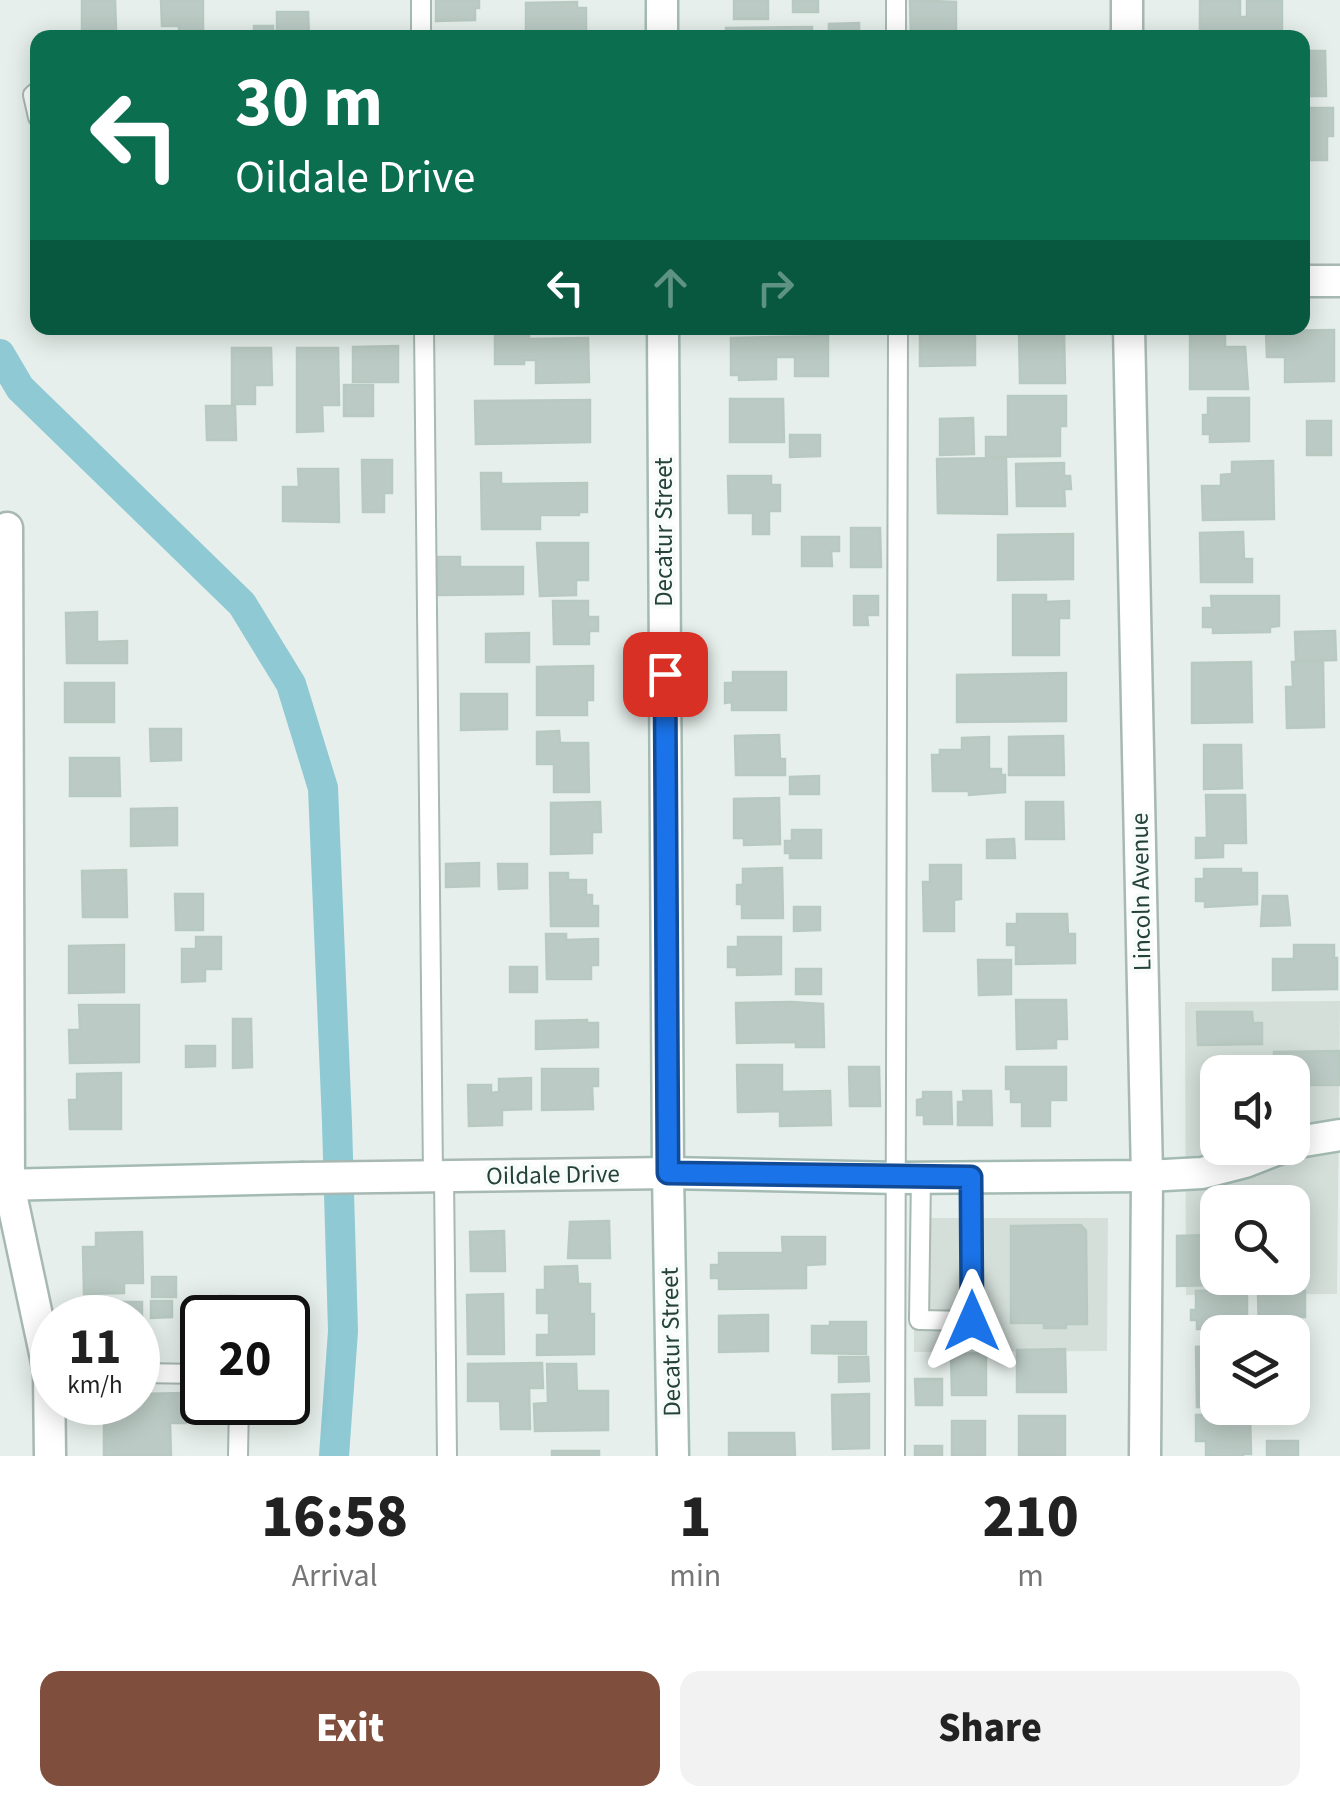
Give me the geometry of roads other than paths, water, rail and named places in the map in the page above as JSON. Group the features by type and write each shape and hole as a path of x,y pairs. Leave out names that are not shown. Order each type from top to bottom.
{"street":[{"path":"662,0 662,30"},
{"path":"1127,0 1127,30"},
{"path":"1310,281 1340,281"},
{"name":"Decatur Street","path":"663,335 672,1456"},
{"name":"Lincoln Avenue","path":"1129,335 1147,1176 1145,1456"},
{"path":"4,528 4,1185 32,1295"},
{"path":"1310,1140 1340,1134"},
{"name":"Oildale Drive","path":"4,1185 668,1173 1147,1176 1202,1173 1233,1165"},
{"path":"50,1425 50,1456"}],"lane":[{"path":"421,0 422,30"},
{"path":"896,0 896,30"},
{"path":"424,335 438,1176 448,1456"},
{"path":"898,335 910,1177 919,1320 972,1321 971,1177"},
{"path":"895,1456 910,1177"},
{"path":"238,1456 239,1425"}],"waterway":[{"path":"0,354 20,388 242,604 291,684 323,788 343,1331 334,1456"}]}
